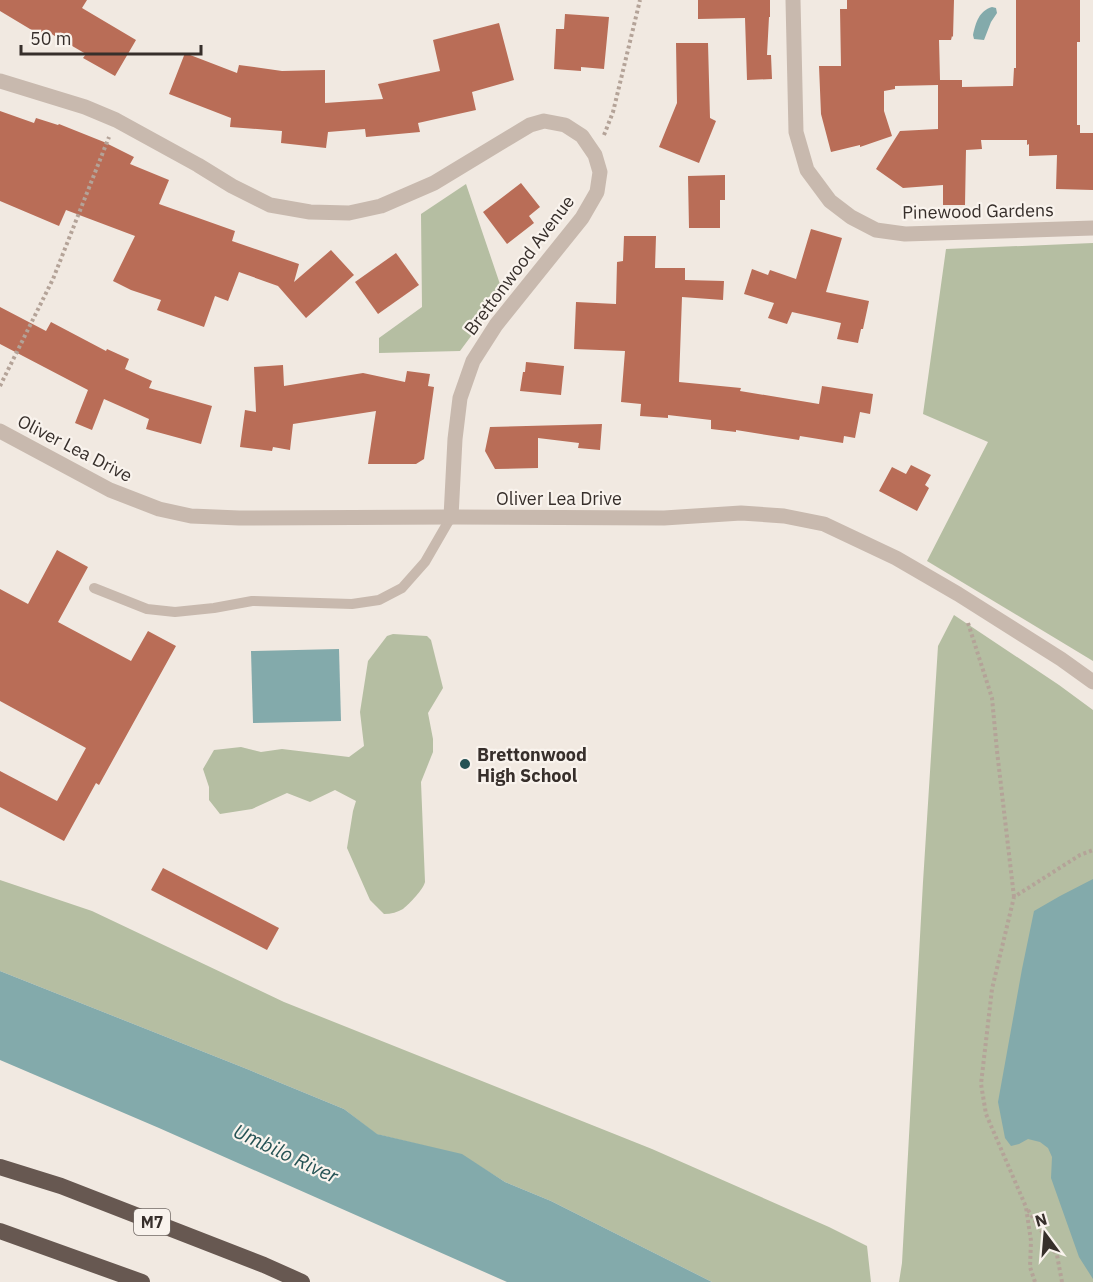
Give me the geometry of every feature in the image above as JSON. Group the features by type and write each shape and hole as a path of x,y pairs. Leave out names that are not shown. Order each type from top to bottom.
{"highway":[{"name":"M7","path":"0,1167 71,1191 303,1282"},
{"path":"0,1231 142,1282"}],"street":[{"name":"Pinewood Gardens","path":"793,0 796,132 807,170 830,201 851,217 876,230 905,234 1093,228"},
{"path":"0,81 85,107 116,120 270,205 310,212 349,213 381,206 434,183 530,125 544,121 565,125 582,136 596,155"},
{"name":"Brettonwood Avenue","path":"452,517 455,439 460,398 473,361 496,325 582,218 597,192 600,172 596,155"},
{"name":"Oliver Lea Drive","path":"0,431 110,490 159,509 191,516 664,518 741,513 784,516 824,524 896,558 958,594 1093,682"}],"lane":[{"path":"94,588 147,609 175,612 252,602 352,604 379,600 402,588 425,562 452,517"}],"path":[{"path":"596,155 613,112 640,0"},
{"path":"0,386 53,279 116,120"},
{"path":"958,594 992,698 1014,897 992,989 981,1084 986,1114 1026,1207 1057,1255 1062,1282"},
{"path":"1014,897 1080,855 1093,850"},
{"path":"1026,1207 1031,1241 1030,1267 1035,1282"}],"green space":[{"path":"466,184 503,293 460,351 379,353 379,338 422,307 421,214"},
{"path":"1093,243 1093,661 927,561 988,442 923,414 946,249"},
{"path":"954,615 1093,710 1093,1282 899,1282 902,1263 938,646"},
{"path":"393,634 427,636 431,640 443,688 428,713 433,752 421,782 425,882 413,900 403,909 384,914 370,900 347,848 356,801 335,790 310,802 287,793 252,809 220,814 209,800 209,787 203,769 214,750 241,747 261,752 282,749 349,757 364,746 360,712 368,661 387,636"},
{"path":"0,880 92,911 284,1002 652,1149 829,1227 867,1246 871,1282 712,1282 551,1201 505,1182 462,1155 376,1134 344,1109 0,971"}],"water":[{"path":"992,7 996,8 997,13 984,40 974,39 975,26 979,18 984,11"},
{"path":"339,649 341,721 253,723 251,651"},
{"path":"1093,879 1093,1279 1079,1257 1051,1178 1052,1157 1048,1148 1040,1142 1028,1139 1011,1146 1005,1138 998,1102 1034,911"},
{"name":"Umbilo River","path":"0,971 344,1109 377,1134 462,1154 505,1182 551,1201 712,1282 507,1282 0,1060"}],"building":[{"path":"0,0 87,0 82,8 136,40 115,76 83,58 86,54 48,32 45,38 0,11"},
{"path":"698,0 770,0 767,55 771,55 772,79 747,80 745,18 698,19"},
{"path":"847,0 954,0 953,37 951,40 939,40 940,80 962,80 962,87 1013,86 1014,68 1016,68 1016,0 1080,0 1080,42 1077,42 1077,125 1080,125 1080,133 1093,133 1093,190 1056,189 1057,155 1029,156 1027,140 981,140 982,149 966,150 965,205 943,205 943,185 903,188 876,169 900,131 938,129 938,85 895,86 895,89 884,91 884,111 892,136 860,147 860,145 831,152 821,114 819,66 841,66 840,9 847,9"},
{"path":"565,14 609,17 604,69 581,67 581,71 554,69 556,29 564,29"},
{"path":"499,23 514,80 472,92 476,110 418,123 420,132 366,137 365,129 328,132 326,148 281,143 282,131 230,127 231,118 169,94 185,53 237,73 239,65 282,71 325,70 325,103 383,99 378,84 440,71 433,40"},
{"path":"676,43 708,43 710,118 716,121 699,163 659,147 677,103"},
{"path":"0,111 34,123 36,118 59,124 134,157 130,164 169,180 159,204 235,231 232,241 299,264 294,282 331,250 354,275 306,318 278,286 239,272 228,301 215,296 204,327 157,310 161,300 113,281 135,236 66,210 59,226 0,201"},
{"path":"725,175 725,200 720,200 720,228 689,228 688,176"},
{"path":"521,183 540,207 529,216 534,223 507,244 483,212"},
{"path":"811,229 842,238 826,292 869,301 858,343 837,339 841,323 792,312 787,324 768,318 774,303 744,294 752,269 768,275 770,270 796,279"},
{"path":"624,236 656,236 655,268 685,268 685,280 724,281 723,300 682,297 679,382 741,388 740,391 819,404 822,386 873,394 870,414 860,412 855,438 844,436 843,443 800,436 799,440 736,430 736,432 711,429 711,420 668,415 668,418 640,416 641,404 621,402 625,351 574,349 576,302 616,304 617,262 623,261"},
{"path":"396,253 419,285 378,314 355,282"},
{"path":"0,307 46,331 51,322 106,351 107,349 129,359 125,369 152,381 149,388 212,406 201,444 146,429 149,419 104,399 92,430 75,423 88,390 0,344"},
{"path":"526,362 564,366 561,395 520,391"},
{"path":"283,365 284,386 363,373 405,382 407,371 430,374 428,386 434,387 424,459 416,464 368,464 376,411 293,424 290,450 273,447 272,451 240,447 245,410 256,412 254,367"},
{"path":"602,424 600,450 578,448 579,443 538,438 538,468 495,469 485,451 490,427"},
{"path":"911,465 931,475 925,485 929,488 917,511 879,491 892,467 906,474"},
{"path":"57,550 88,567 58,622 131,661 148,631 176,646 99,785 96,783 64,841 0,807 0,771 57,801 86,748 0,701 0,589 28,604"},
{"path":"163,868 279,928 267,950 151,890"}],"place":[{"name":"Brettonwood High School","path":"465,764"}]}
